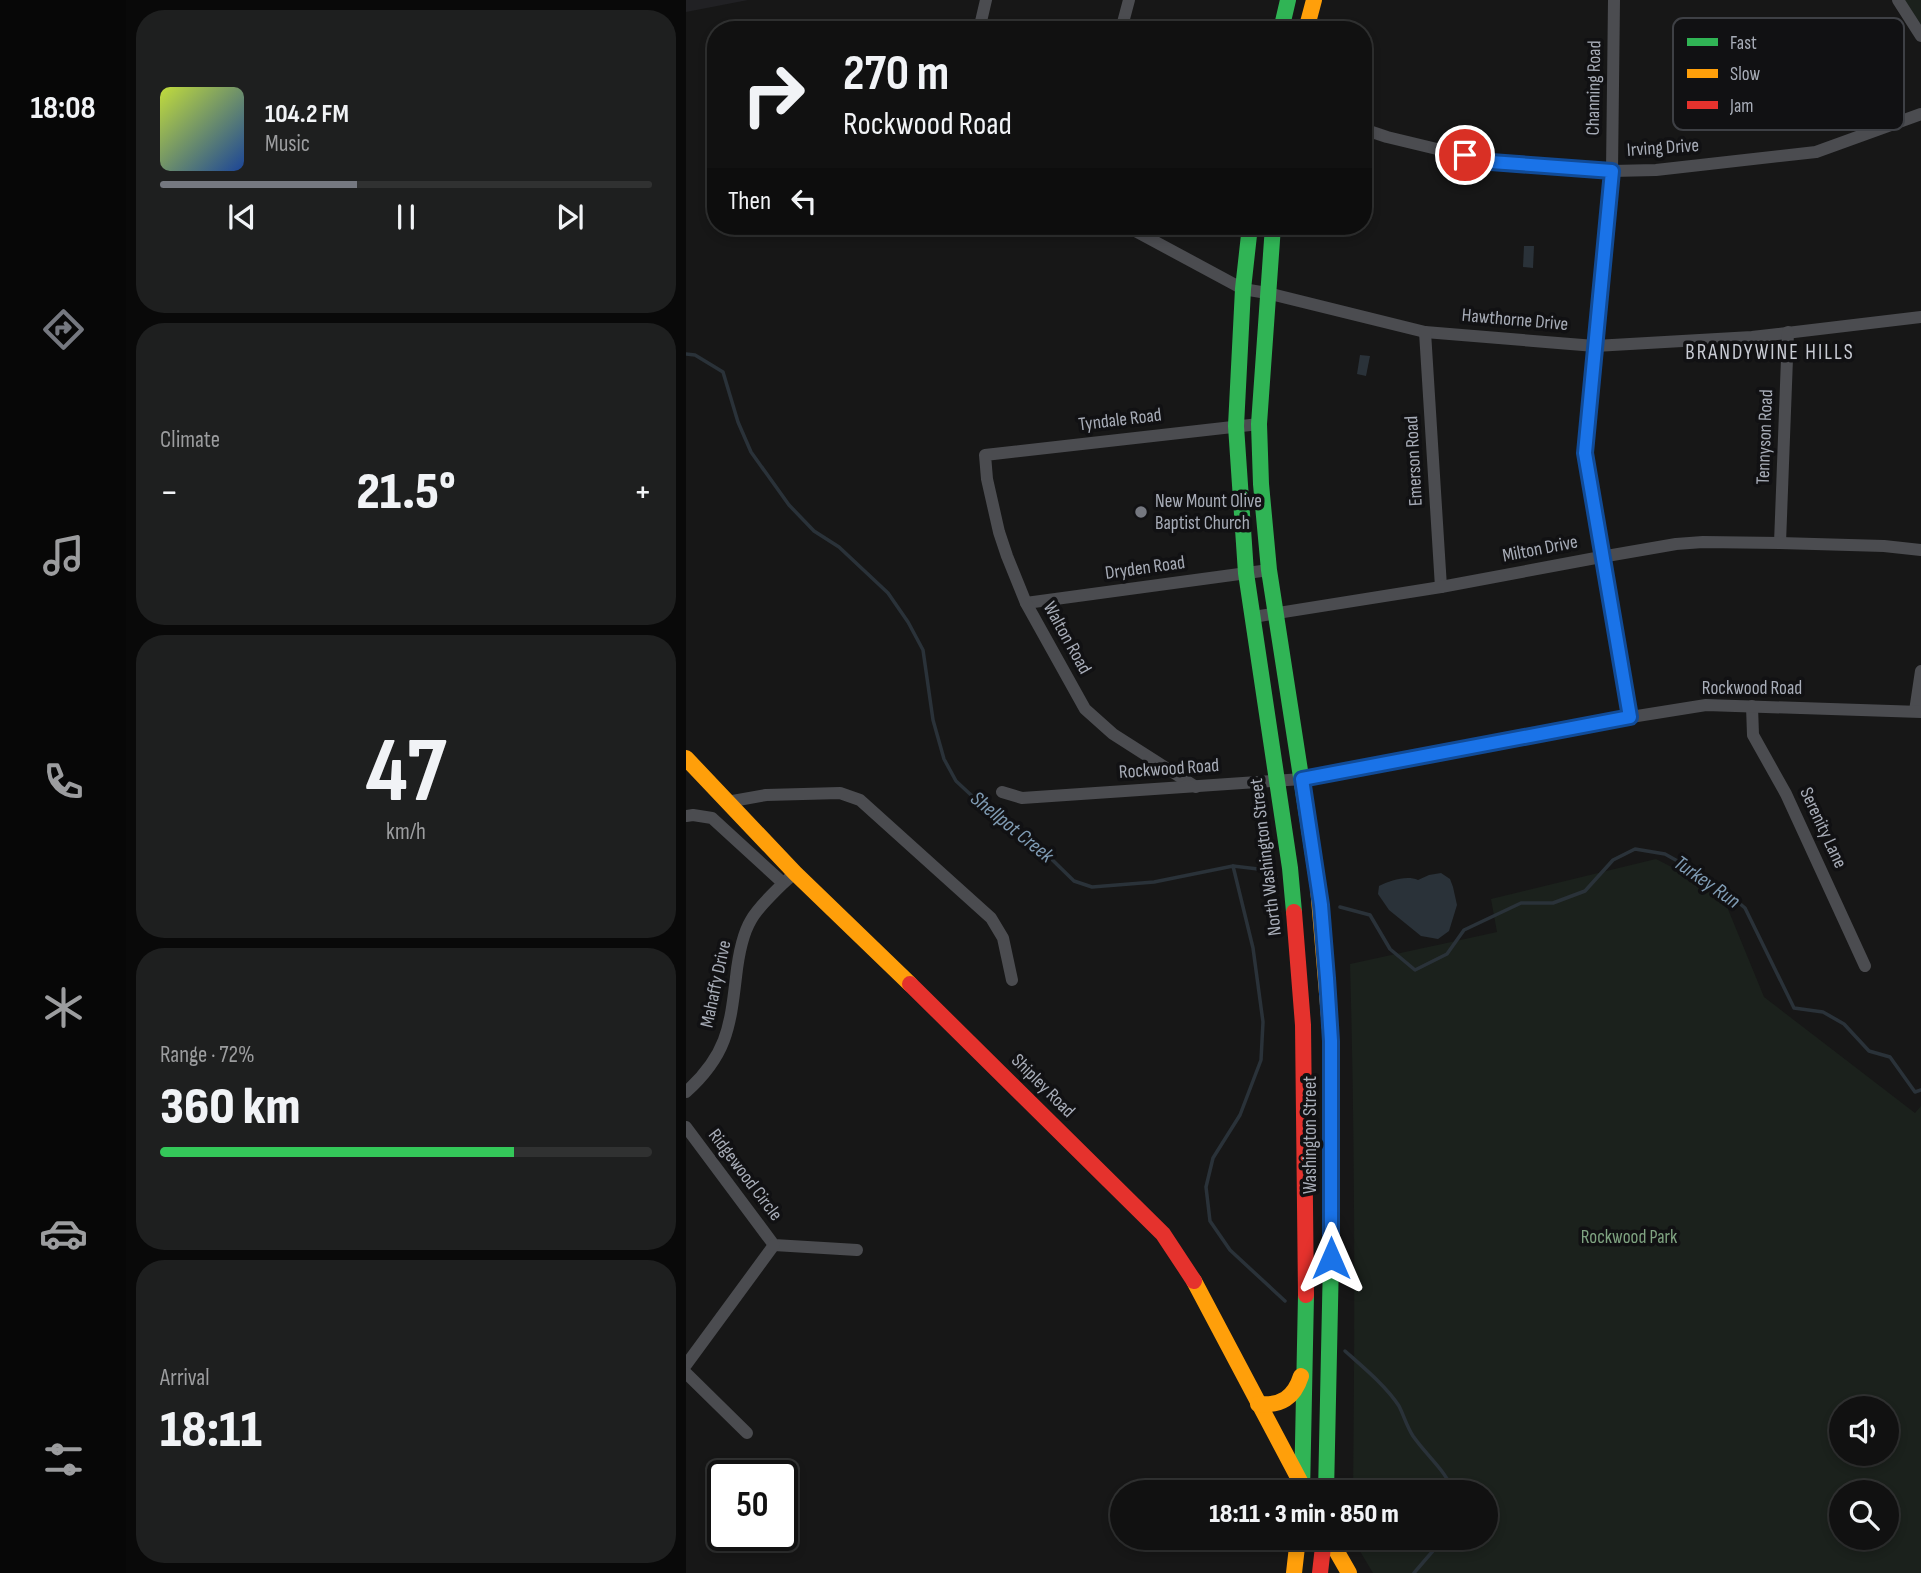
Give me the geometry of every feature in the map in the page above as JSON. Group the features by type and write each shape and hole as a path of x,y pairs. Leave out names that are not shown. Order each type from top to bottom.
{"main road":[{"path":"1283,21 1288,0"},
{"path":"1308,21 1314,0"},
{"name":"North Washington Street","path":"1249,235 1243,289 1236,426 1246,573 1295,904 1304,1024 1306,1323 1303,1480"},
{"path":"1272,235 1259,424 1261,484 1269,570 1302,779"},
{"name":"Shipley Road","path":"686,758 727,802 789,878 926,999 1163,1234 1194,1281 1297,1480"},
{"name":"Washington Street","path":"1302,779 1321,905 1331,1041 1330,1347 1326,1480"},
{"path":"1258,1404 1275,1405 1293,1396 1299,1385 1305,1353"},
{"path":"1294,1573 1297,1550"},
{"path":"1320,1573 1323,1550"},
{"path":"1336,1550 1349,1573"}],"street":[{"path":"981,21 986,0"},
{"path":"1123,21 1129,0"},
{"name":"Channing Road","path":"1614,0 1612,171 1585,453 1630,717"},
{"path":"1898,0 1921,36"},
{"name":"Irving Drive","path":"1904,120 1921,114"},
{"name":"Irving Drive","path":"1372,133 1491,162 1612,171 1656,170 1816,152 1877,130"},
{"name":"Hawthorne Drive","path":"1143,235 1243,289 1425,332 1595,346 1752,337 1921,317"},
{"name":"Emerson Road","path":"1425,332 1441,587"},
{"name":"Tennyson Road","path":"1780,543 1788,332"},
{"name":"Tyndale Road","path":"985,455 1259,424"},
{"name":"Walton Road","path":"985,455 987,479 999,532 1026,603 1085,709 1113,734 1196,787"},
{"name":"Milton Drive","path":"1253,617 1441,587 1676,544 1780,543 1884,546 1921,550"},
{"name":"Dryden Road","path":"1026,603 1269,570"},
{"path":"1918,712 1921,671"},
{"name":"Rockwood Road","path":"1002,792 1022,797 1302,779 1706,705 1918,712"},
{"name":"Serenity Lane","path":"1752,706 1753,735 1786,794 1865,966"},
{"path":"727,802 766,794 840,793 860,800 991,918 1003,938 1012,980"},
{"path":"686,816 712,818 789,878"},
{"name":"Mahaffy Drive","path":"686,1092 702,1078 720,1054 732,1015 738,957 751,919 789,878"},
{"name":"Ridgewood Circle","path":"686,1127 774,1245 858,1250"},
{"name":"Ridgewood Circle","path":"686,1365 774,1245"},
{"path":"686,1373 747,1433"}],"shaded area":[{"path":"686,0 748,0 686,12"},
{"path":"1524,246 1534,246 1533,268 1523,267"},
{"path":"1360,355 1370,356 1366,376 1357,374"},
{"path":"1441,873 1450,879 1457,905 1449,931 1438,939 1421,936 1389,910 1378,894 1379,886 1393,881 1403,878 1418,880"}],"green space":[{"path":"1898,0 1921,0 1921,36"},
{"name":"Rockwood Park","path":"1656,859 1721,892 1764,997 1915,1113 1921,1106 1921,1573 1373,1573 1359,1550 1498,1550 1498,1480 1353,1480 1354,1228 1350,964 1497,932 1491,899"}],"waterway":[{"name":"Shellpot Creek","path":"686,354 695,355 723,372 738,422 751,452 789,505 814,531 839,547 888,593 908,622 923,650 933,720 944,759 956,781 998,820 1032,840 1074,881 1092,887 1154,882 1233,866 1253,948 1263,1022 1261,1060 1240,1115 1213,1158 1206,1187 1210,1221 1230,1250 1285,1301"},
{"name":"Turkey Run","path":"1340,907 1370,915 1390,949 1415,970 1447,954 1464,930 1521,903 1553,903 1585,891 1613,860 1635,849 1665,854 1713,881 1745,908 1794,1008 1823,1012 1844,1024 1869,1051 1890,1057 1915,1092 1921,1090"},
{"name":"Turkey Run","path":"1233,866 1258,869 1276,877"},
{"name":"Shellpot Creek","path":"1345,1351 1394,1399 1413,1436 1448,1480"},
{"name":"Shellpot Creek","path":"1414,1573 1434,1550"}],"traffic: fast":[{"path":"1283,21 1288,0"},
{"path":"1249,235 1243,289 1236,426 1246,573 1290,868 1294,912"},
{"path":"1272,235 1259,424 1261,484 1269,570 1318,887"},
{"path":"1326,1480 1331,1259"},
{"path":"1302,1480 1306,1295"}],"traffic: slow":[{"path":"1308,21 1314,0"},
{"path":"686,758 795,873 910,984"},
{"path":"1318,887 1331,1041 1331,1259"},
{"path":"1194,1281 1299,1480"},
{"path":"1258,1404 1273,1404 1286,1399 1295,1390 1301,1376"},
{"path":"1294,1573 1297,1550"},
{"path":"1336,1550 1349,1573"}],"traffic: jam":[{"path":"1294,912 1303,1025 1306,1295"},
{"path":"910,984 1163,1234 1194,1281"},
{"path":"1320,1573 1323,1550"}],"place":[{"name":"New Mount Olive Baptist Church","path":"1141,512"}],"district":[{"name":"BRANDYWINE HILLS","path":"1770,352"}],"route":[{"path":"1331,1258 1331,1041 1321,905 1302,779 1630,717 1585,453 1612,171 1491,162 1465,155"}]}
